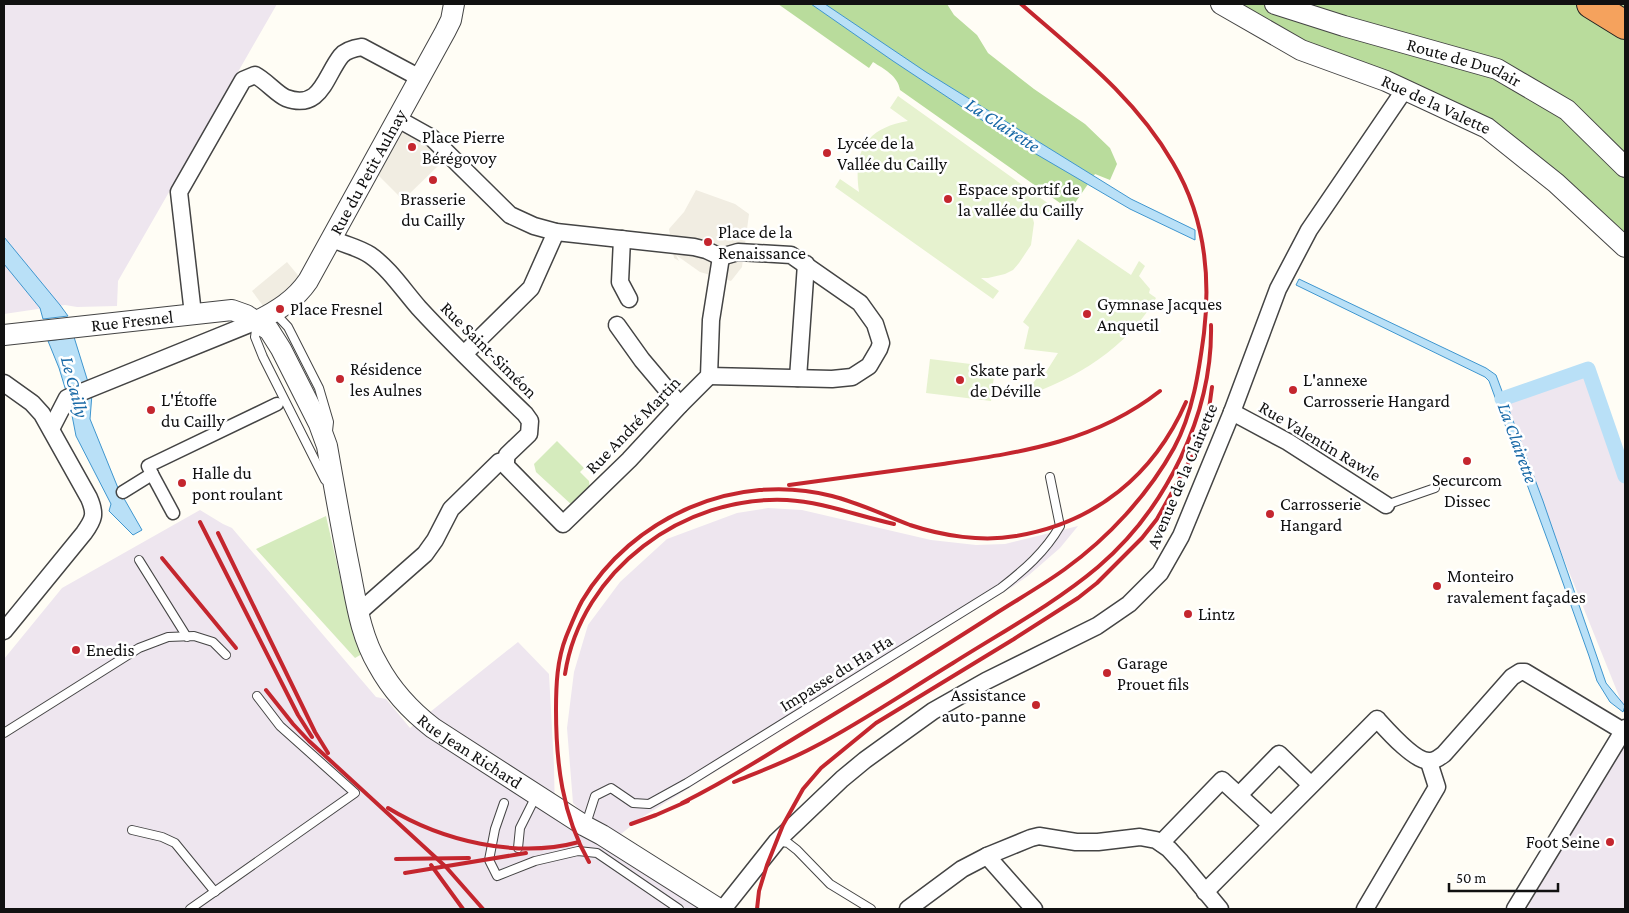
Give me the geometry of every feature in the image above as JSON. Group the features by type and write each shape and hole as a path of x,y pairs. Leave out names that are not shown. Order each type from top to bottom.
{"highway":[{"path":"1591,4 1625,25"}],"street":[{"name":"Rue du Petit Aulnay","path":"266,317 300,293 308,281 451,20 454,4"},
{"name":"Rue de la Valette","path":"1220,4 1301,50 1386,81 1487,128 1556,183 1625,247"},
{"name":"Route de Duclair","path":"1275,4 1344,26 1496,69 1567,110 1625,167"},
{"path":"193,314 179,192 243,80 255,75 264,80 284,98 299,101 305,100 314,96 323,88 342,54 354,48 362,47 420,78"},
{"name":"Avenue de la Clairette","path":"721,909 776,841 865,760 933,711 986,681 1097,626 1129,604 1160,573 1177,544 1232,412 1278,289 1309,230 1405,89"},
{"path":"398,119 432,138 510,215 534,226 556,232 694,247 706,250 721,258 738,252 791,255 860,303 875,324 881,343 869,366 852,378 709,376 711,320 721,258"},
{"path":"464,354 531,288 556,232"},
{"name":"Rue Saint-Siméon","path":"331,238 360,249 379,262 420,308 530,421 529,434 507,455 506,460 499,462 450,509 435,540 425,554 358,613"},
{"path":"622,239 620,282 629,299"},
{"path":"798,378 806,264"},
{"name":"Rue Fresnel","path":"4,335 232,310 266,317"},
{"path":"51,429 67,398 266,317"},
{"name":"Rue Jean Richard","path":"266,317 269,330 281,348 319,424 327,446 358,613 369,647 377,664 393,688 420,718 433,728 585,826 721,909"},
{"path":"617,325 642,360 680,405"},
{"name":"Rue André Martin","path":"506,460 506,466 563,524 629,460 709,376"},
{"path":"4,382 32,403 42,414 93,508 92,520 4,631"},
{"path":"173,513 148,466 277,404"},
{"name":"Rue Valentin Rawle","path":"1232,412 1288,442 1386,505"},
{"path":"123,492 152,474"},
{"path":"1205,892 1376,719 1417,757 1429,762 1436,760 1444,754 1508,682 1520,672 1525,672 1624,729 1514,909"},
{"path":"1239,795 1279,754 1311,785"},
{"path":"1365,909 1437,787 1429,762"},
{"path":"1161,844 1222,780 1272,825"},
{"path":"908,909 962,869 987,856 1039,836 1076,842 1098,842 1140,837 1156,840 1169,849 1220,909"},
{"path":"987,856 1034,909"}],"lane":[{"name":"Rue Jean Richard","path":"266,317 255,337 263,358 337,504"},
{"name":"Impasse du Ha Ha","path":"585,826 595,796 610,788 633,803 649,804 687,783 1001,588 1028,566 1052,541 1060,526 1050,477"},
{"path":"1386,505 1435,488"},
{"path":"139,560 187,636"},
{"path":"4,733 139,648 168,637 194,636 213,642 226,655"},
{"path":"190,909 355,793 280,726 257,696"},
{"path":"518,848 520,828 537,794"},
{"path":"504,803 495,829 490,860 497,876 535,861 578,851 597,852 679,909"},
{"path":"132,830 162,836 175,842 215,892"},
{"path":"776,841 788,843 798,850 830,884 871,909"}],"shaded area":[{"path":"4,4 277,4 118,281 117,306 77,307 65,305 4,314"},
{"name":"Place Pierre Bérégovoy","path":"407,121 443,161 403,200 377,174"},
{"name":"Place de la Renaissance","path":"696,190 735,204 749,214 742,267 731,281 700,272 676,255 679,261 674,258 669,229 684,212"},
{"name":"Place Fresnel","path":"287,262 311,291 279,327 252,291"},
{"path":"1588,369 1625,476 1625,711 1555,537 1505,398"},
{"path":"768,508 802,510 931,540 976,545 1005,544 1078,526 1060,548 1012,587 641,818 611,842 573,803 567,728 574,672 588,625 620,582 667,539 737,513"},
{"path":"200,510 232,528 376,697 386,699 410,728 518,642 549,674 555,819 707,909 4,909 4,659 62,588"},
{"path":"1625,729 1625,909 1527,909"}],"green space":[{"path":"778,4 947,4 954,15 977,35 988,53 1034,89 1085,124 1110,148 1117,164 1110,180 1095,174 1070,210 900,90 899,85 886,70 873,62 869,68"},
{"path":"1233,4 1625,4 1625,237 1521,142 1252,22"},
{"name":"Espace sportif de la vallée du Cailly","path":"898,96 1056,209 1049,220 1030,207 1034,223 1031,245 1019,263 1013,270 1005,274 981,278 999,291 993,299 835,187 840,179 859,192 858,165 865,144 882,129 908,121 890,108"},
{"name":"Gymnase Jacques Anquetil","path":"1078,239 1131,275 1139,261 1145,266 1139,276 1150,289 1149,293 1156,298 1144,316 1115,347 1062,381 1022,397 1041,373 1046,372 1058,353 1024,349 1029,327 1023,322"},
{"name":"Skate park de Déville","path":"930,359 995,367 991,401 926,393"},
{"path":"557,441 584,468 580,472 589,481 590,490 573,506 536,472 534,464"},
{"path":"326,516 354,638 362,654 355,658 256,549"}],"water":[{"name":"La Clairette","path":"811,4 825,4 926,72 1131,199 1195,230 1195,240 1130,209 1012,140"},
{"path":"4,237 68,316 43,319 40,308 4,264"},
{"name":"La Clairette","path":"1299,279 1486,368 1496,375 1543,501 1606,683 1625,706 1623,712 1610,702 1597,681 1489,381 1485,377 1296,285"},
{"name":"Le Cailly","path":"74,337 88,382 66,391 48,341"},
{"path":"92,394 90,419 118,488 142,530 133,535 109,511 111,504 76,436 70,405"}],"waterway":[{"name":"La Clairette","path":"1502,399 1588,369 1625,476"}],"railway":[{"path":"682,803 744,769 887,682 1065,569 1097,544 1139,499 1164,465 1181,435 1191,406 1197,377 1206,311 1203,245 1192,203 1173,163 1141,117 1084,58 1021,4"},
{"path":"734,782 804,752 867,717 1046,605 1098,567 1122,544 1145,517 1181,458 1204,392 1210,359 1211,325"},
{"path":"757,909 759,891 767,865 783,825 803,789 821,768 876,723 1078,598 1097,583 1142,538 1157,519 1198,446 1209,409 1212,387"},
{"path":"789,485 973,460 1030,449 1084,433 1110,422 1160,391"},
{"path":"589,862 572,826 562,788 556,730 558,673 563,646 582,601 603,571 629,546 658,524 690,508 724,496 759,490 796,490 832,496 910,525 963,537 1003,538 1045,530 1071,520 1119,492 1157,452 1173,428 1186,402"},
{"path":"565,674 575,636 592,602 615,572 643,546 676,525 711,510 749,502 787,500 827,506 894,524"},
{"path":"200,522 298,715 312,737"},
{"path":"218,533 315,732 328,753"},
{"path":"162,558 236,648"},
{"path":"266,690 309,741 446,867 483,909"},
{"path":"631,824 688,801"},
{"path":"388,808 432,830 481,844 531,848 555,847 579,842"},
{"path":"405,873 526,853"},
{"path":"396,859 469,858"},
{"path":"431,865 463,909"}],"place":[{"name":"Place Pierre Bérégovoy","path":"412,147"},
{"name":"Lycée de la Vallée du Cailly","path":"827,153"},
{"name":"Brasserie du Cailly","path":"433,180"},
{"name":"Espace sportif de la vallée du Cailly","path":"948,199"},
{"name":"Place de la Renaissance","path":"708,242"},
{"name":"Place Fresnel","path":"280,309"},
{"name":"Gymnase Jacques Anquetil","path":"1087,314"},
{"name":"Résidence les Aulnes","path":"340,379"},
{"name":"Skate park de Déville","path":"960,380"},
{"name":"L'annexe Carrosserie Hangard","path":"1293,390"},
{"name":"L'Étoffe du Cailly","path":"151,410"},
{"name":"Securcom Dissec","path":"1467,461"},
{"name":"Halle du pont roulant","path":"182,483"},
{"name":"Carrosserie Hangard","path":"1270,514"},
{"name":"Monteiro ravalement façades","path":"1437,586"},
{"name":"Lintz","path":"1188,614"},
{"name":"Enedis","path":"76,650"},
{"name":"Garage Prouet fils","path":"1107,673"},
{"name":"Assistance auto-panne","path":"1036,705"},
{"name":"Foot Seine","path":"1610,842"}]}
